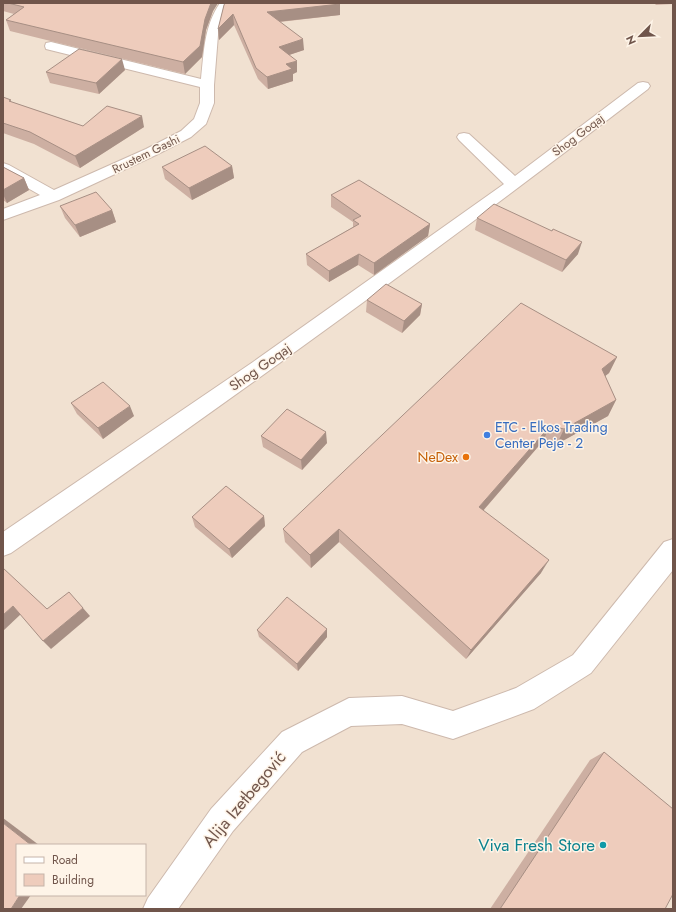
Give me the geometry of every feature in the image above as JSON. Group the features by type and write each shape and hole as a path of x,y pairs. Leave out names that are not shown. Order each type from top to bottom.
{"street":[{"name":"Rrustem Gashi","path":"3,215 53,196 151,152 186,134 201,121 207,102 207,85 212,35 218,15 226,3"},
{"path":"51,46 207,85"},
{"name":"Shog Goqaj","path":"3,545 125,462 411,260 643,86"},
{"path":"464,137 514,184"},
{"path":"3,168 53,196"},
{"name":"Alija Izetbegović","path":"159,909 222,820 292,742 349,712 402,710 453,725 524,699 582,664 673,550"}],"shaded area":[{"path":"3,3 673,3 673,909 3,909"}],"building":[{"path":"8,3 211,3 205,19 200,46 183,62 6,20 24,7"},
{"path":"225,3 340,4 267,12 303,39 279,47 297,61 286,64 292,69 267,77 256,68 233,14 218,29"},
{"path":"79,49 122,59 96,83 46,72"},
{"path":"3,97 11,100 9,101 83,126 107,106 142,116 75,156 30,132 3,123"},
{"path":"205,146 232,166 189,188 162,167"},
{"path":"3,167 24,178 3,190"},
{"path":"359,180 430,224 374,263 359,254 329,271 306,254 359,224 353,220 361,216 331,195"},
{"path":"96,192 112,210 75,225 60,206"},
{"path":"494,204 552,231 553,229 582,242 566,260 477,218"},
{"path":"386,284 422,304 404,321 367,300"},
{"path":"521,303 617,357 602,369 616,400 564,429 550,426 479,507 549,560 471,650 339,529 310,555 283,529"},
{"path":"103,382 130,406 98,428 71,403"},
{"path":"287,409 326,432 301,460 261,436"},
{"path":"226,486 264,516 229,549 192,517"},
{"path":"3,568 47,609 69,592 83,608 43,641 13,606 3,615"},
{"path":"287,597 327,629 297,664 257,630"},
{"name":"Viva Fresh Store","path":"604,752 673,809 673,894 665,909 500,909"},
{"path":"3,823 30,844 16,844 16,896 19,896 11,909 3,909"}],"place":[{"name":"ETC - Elkos Trading Center Peje - 2","path":"487,435"},
{"name":"NeDex","path":"466,457"},
{"name":"Viva Fresh Store","path":"603,845"}]}
